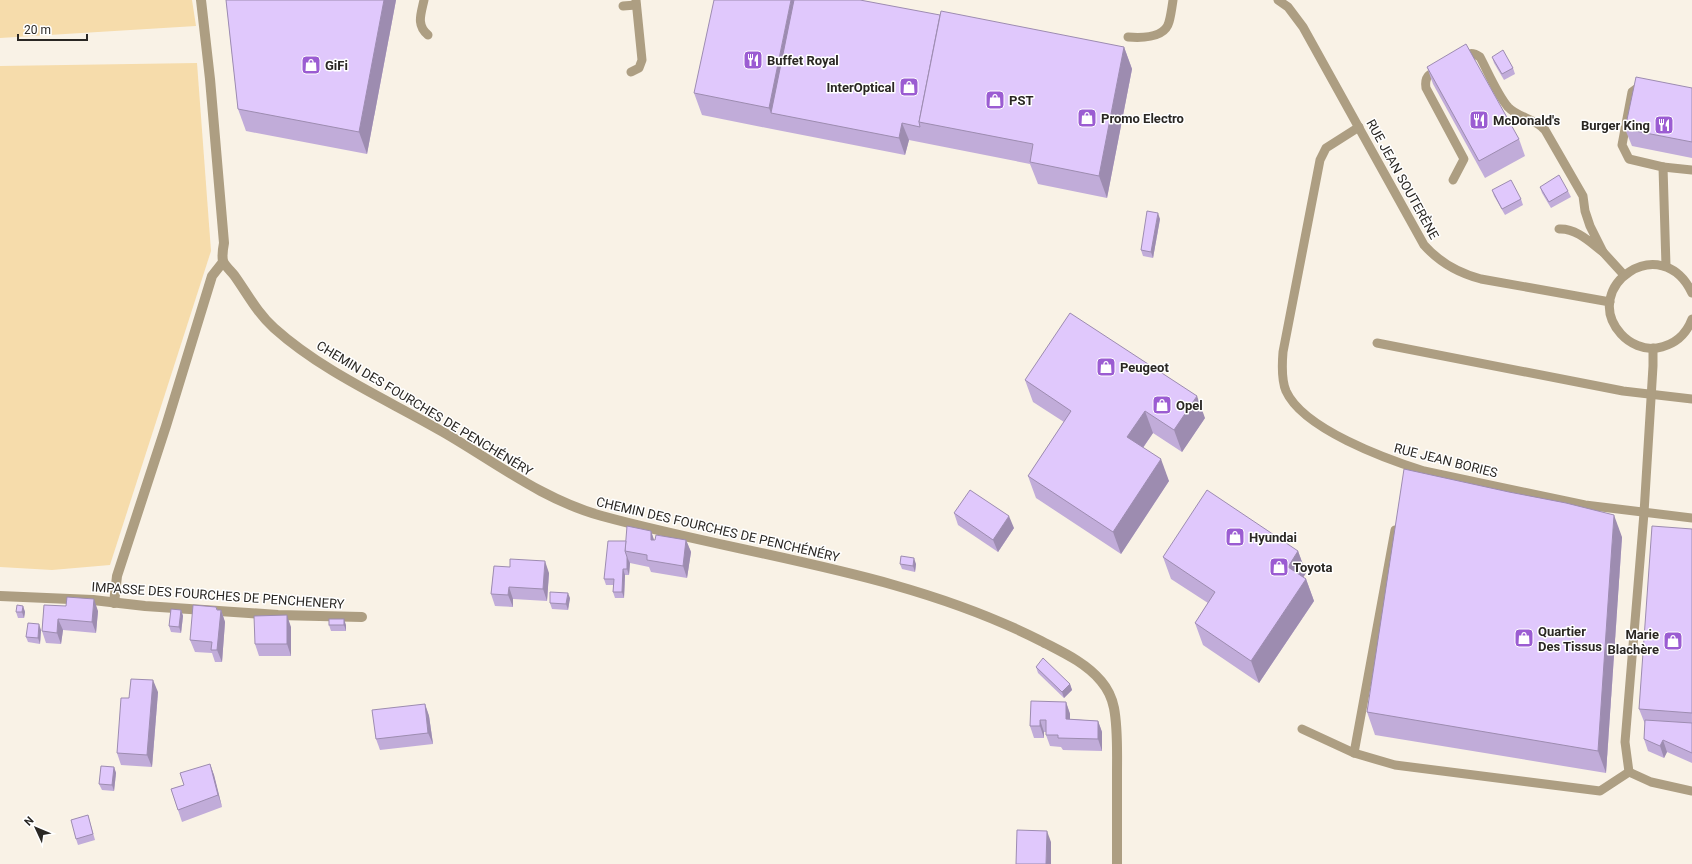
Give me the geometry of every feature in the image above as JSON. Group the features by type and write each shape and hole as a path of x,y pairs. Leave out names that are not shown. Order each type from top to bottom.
{"street":[{"path":"114,603 117,576 166,426 212,276 223,262 224,243 210,80 201,0"},
{"name":"CHEMIN DES FOURCHES DE PENCHÉNÉRY","path":"223,262 252,304 272,326 295,345 346,378 445,433 547,494 603,516 701,541 837,571 927,594 1021,631 1066,654 1086,667 1100,680 1109,693 1114,707 1117,751 1116,864"},
{"name":"IMPASSE DES FOURCHES DE PENCHENERY","path":"0,596 278,615 362,617"}],"lane":[{"path":"424,0 420,22 422,30 428,35"},
{"path":"1128,38 1145,38 1160,33 1169,24 1173,0"},
{"name":"RUE JEAN SOUTERÈNE","path":"1278,0 1288,7 1303,27 1424,245 1433,256 1447,266 1464,274 1481,279 1610,302"},
{"path":"623,6 636,2 642,60 639,68 630,72"},
{"path":"1453,180 1464,159 1426,88 1425,82 1428,75 1468,54 1475,54 1480,57 1508,107 1517,114 1539,122 1545,130 1583,196 1585,211 1590,226 1603,252"},
{"path":"1655,81 1648,80 1632,92 1622,145 1629,159 1692,170"},
{"name":"RUE JEAN BORIES","path":"1359,127 1339,138 1326,148 1320,160 1286,338 1282,369 1285,390 1290,399 1323,426 1372,453 1412,470 1585,505 1692,518"},
{"path":"1663,166 1666,266"},
{"path":"1559,229 1574,231 1603,252 1624,275"},
{"path":"1692,293 1690,281 1678,273 1666,266 1655,264 1644,265 1633,269 1617,282 1610,302 1611,316 1616,329 1626,339 1639,346 1653,348 1664,347 1674,342 1683,335 1692,318"},
{"path":"1377,343 1651,395 1692,399"},
{"path":"1629,772 1625,742 1644,513 1653,348"},
{"path":"1354,753 1396,523"},
{"path":"1302,729 1354,753 1395,765 1600,791 1629,772"},
{"path":"1629,772 1651,782 1692,792"}],"shaded area":[{"path":"0,0 192,0 196,26 0,38"},
{"path":"197,63 211,251 110,565 52,570 0,567 0,66"}],"building":[{"name":"GiFi","path":"226,0 384,0 359,132 238,109"},
{"name":"Buffet Royal","path":"714,0 791,0 769,108 694,93"},
{"path":"794,0 860,0 940,15 919,122 920,127 902,123 899,138 771,113"},
{"path":"941,11 1124,47 1099,176 1030,162 1033,144 919,122"},
{"name":"McDonald's","path":"1466,44 1519,139 1479,161 1427,67"},
{"path":"1503,50 1513,68 1502,74 1492,57"},
{"name":"Burger King","path":"1636,77 1692,88 1692,142 1625,129"},
{"path":"1559,175 1568,191 1549,202 1540,187"},
{"path":"1511,180 1521,199 1502,209 1492,190"},
{"path":"1147,211 1158,213 1151,252 1141,250"},
{"path":"1070,313 1197,396 1174,430 1145,411 1127,437 1161,459 1113,532 1028,476 1071,411 1025,380"},
{"path":"1404,469 1566,503 1614,515 1598,751 1367,712"},
{"path":"970,490 1009,516 993,540 954,513"},
{"path":"1207,490 1298,551 1288,567 1306,579 1251,661 1195,623 1215,592 1163,557"},
{"path":"627,526 651,531 651,540 655,540 656,535 686,540 683,566 647,560 647,555 625,551"},
{"name":"Marie Blachère","path":"1652,526 1692,529 1692,713 1639,709"},
{"path":"608,541 626,541 625,551 627,557 627,569 623,569 622,592 613,592 614,579 604,579"},
{"path":"901,556 914,558 913,566 900,564"},
{"path":"510,559 545,561 543,589 509,587 508,595 491,594 494,566 510,567"},
{"path":"550,592 568,593 566,604 550,603"},
{"path":"67,597 94,599 92,622 58,619 57,633 42,631 44,605 66,606"},
{"path":"17,605 23,606 22,612 16,612"},
{"path":"193,605 216,607 217,610 221,610 217,650 211,650 212,642 190,640"},
{"path":"171,609 181,610 179,627 169,626"},
{"path":"287,615 287,644 255,644 254,616"},
{"path":"329,619 344,619 344,625 329,625"},
{"path":"28,623 39,624 38,638 26,637"},
{"path":"1043,658 1070,684 1062,692 1036,667"},
{"path":"131,679 153,680 147,755 117,753 121,698 129,698"},
{"path":"1031,701 1066,702 1066,719 1098,721 1098,739 1058,738 1058,735 1046,735 1046,720 1040,720 1040,726 1030,726"},
{"path":"425,704 428,733 376,739 372,710"},
{"path":"1645,720 1692,723 1692,753 1663,740 1660,746 1644,739"},
{"path":"210,764 218,795 178,810 171,789 184,785 180,773"},
{"path":"101,766 114,767 112,785 99,784"},
{"path":"88,815 93,834 76,839 71,820"},
{"path":"1017,830 1047,831 1046,864 1016,864"}],"place":[{"name":"Buffet Royal","path":"753,60"},
{"name":"GiFi","path":"311,65"},
{"name":"InterOptical","path":"909,87"},
{"name":"PST","path":"995,100"},
{"name":"Promo Electro","path":"1087,118"},
{"name":"McDonald's","path":"1479,120"},
{"name":"Burger King","path":"1664,125"},
{"name":"Peugeot","path":"1106,367"},
{"name":"Opel","path":"1162,405"},
{"name":"Hyundai","path":"1235,537"},
{"name":"Toyota","path":"1279,567"},
{"name":"Quartier Des Tissus","path":"1524,638"},
{"name":"Marie Blachère","path":"1673,641"}]}
